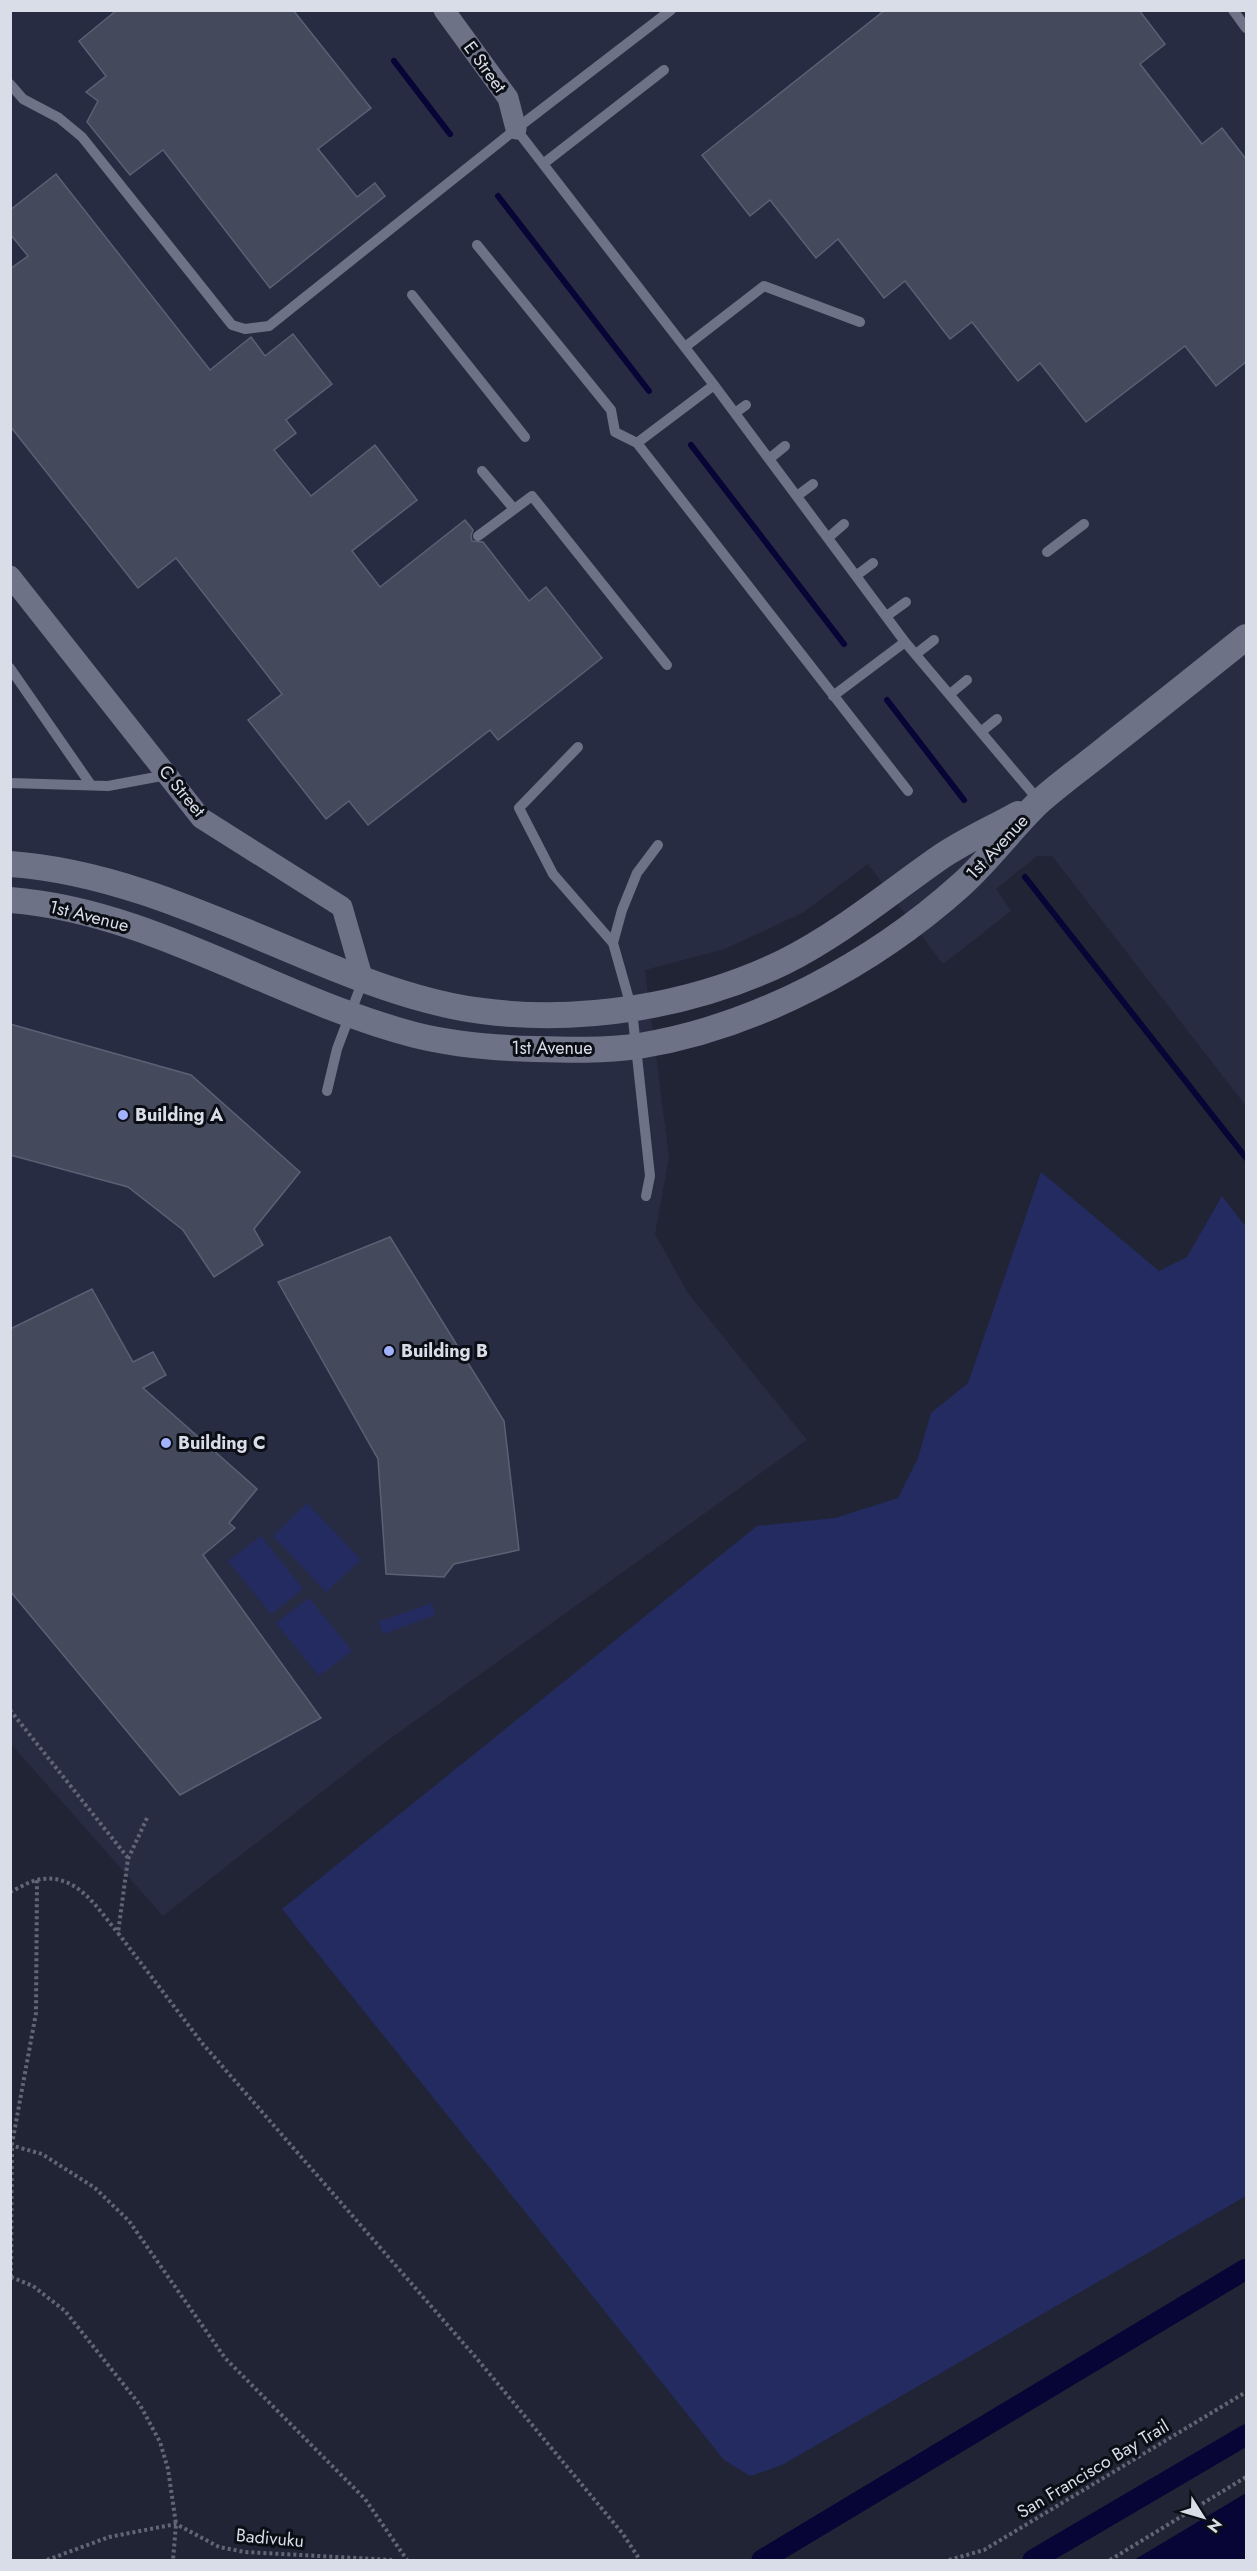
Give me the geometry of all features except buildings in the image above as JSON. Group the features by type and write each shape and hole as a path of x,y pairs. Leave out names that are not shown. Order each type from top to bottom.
{"street":[{"name":"E Street","path":"444,10 508,98 516,129"},
{"name":"C Street","path":"10,576 201,818 342,907 363,980"},
{"name":"1st Avenue","path":"10,900 81,913 136,929 350,1014 416,1035 477,1047 578,1050 637,1046 690,1034 744,1018 802,993 853,964 913,924 962,885 1040,802 1246,637"},
{"name":"1st Avenue","path":"10,864 34,866 90,877 148,894 363,980 424,1000 482,1011 565,1014 632,1010 734,983 784,962 891,895 944,855 1040,802"}],"lane":[{"path":"10,84 22,99 59,118 82,137 232,325 245,329 269,326 516,129 671,10"},
{"path":"1233,10 1246,28"},
{"path":"543,164 664,70"},
{"path":"516,129 714,385 888,615 905,642 1040,802"},
{"path":"477,245 611,410 615,432 637,443 908,791"},
{"path":"685,347 764,286 860,322"},
{"path":"412,295 525,437"},
{"path":"637,443 714,385"},
{"path":"735,413 746,405"},
{"path":"769,459 785,446"},
{"path":"482,471 514,509"},
{"path":"797,496 813,484"},
{"path":"478,536 532,496 667,665"},
{"path":"829,537 844,524"},
{"path":"1047,552 1084,524"},
{"path":"857,575 873,563"},
{"path":"888,615 906,602"},
{"path":"916,654 934,640"},
{"path":"833,696 905,642"},
{"path":"10,668 91,785"},
{"path":"950,694 968,680"},
{"path":"982,731 997,719"},
{"path":"578,747 519,807 553,874 613,943 632,1010 637,1046 650,1176 646,1196"},
{"path":"10,783 108,786 167,775"},
{"path":"613,943 637,873 658,845"},
{"path":"327,1091 337,1049 363,980"}],"path":[{"path":"10,1710 128,1859"},
{"path":"118,1933 128,1859 147,1818"},
{"path":"10,1892 37,1880 63,1881 82,1889 202,2043 478,2360 623,2534 640,2560"},
{"path":"37,1880 36,2013 11,2145 11,2277 33,2286 65,2311 140,2405 160,2442 168,2469 177,2524 173,2560"},
{"path":"11,2145 42,2154 95,2188 129,2221 225,2358 365,2499 407,2560"},
{"name":"San Francisco Bay Trail","path":"950,2560 984,2550 1246,2392"},
{"path":"1110,2560 1246,2477"},
{"path":"47,2560 109,2537 177,2524"},
{"name":"Badivuku","path":"177,2524 219,2547 245,2552 393,2560"}],"shaded area":[{"path":"10,11 1246,11 1246,1106 1052,856 1037,856 996,889 1011,911 943,964 868,864 804,912 725,949 645,970 669,1157 655,1234 688,1293 807,1440 387,1741 163,1916 11,1744"},
{"path":"1041,1172 1159,1271 1187,1257 1222,1196 1246,1227 1246,2196 782,2465 750,2476 724,2460 282,1909 757,1526 835,1518 898,1498 918,1458 931,1413 968,1383"},
{"path":"307,1503 361,1560 326,1592 273,1536"},
{"path":"261,1536 303,1589 271,1614 228,1561"},
{"path":"309,1598 352,1651 319,1676 276,1623"},
{"path":"432,1603 435,1615 383,1634 378,1622"},
{"path":"1246,2493 1246,2560 1134,2560"}],"waterway":[{"path":"394,61 450,134"},
{"path":"498,196 649,391"},
{"path":"691,445 844,644"},
{"path":"887,700 964,800"},
{"path":"1025,877 1246,1158"},
{"path":"762,2560 1246,2269"},
{"path":"1033,2560 1246,2435"}],"place":[{"name":"Building A","path":"123,1115"},
{"name":"Building B","path":"389,1351"},
{"name":"Building C","path":"166,1443"}]}
